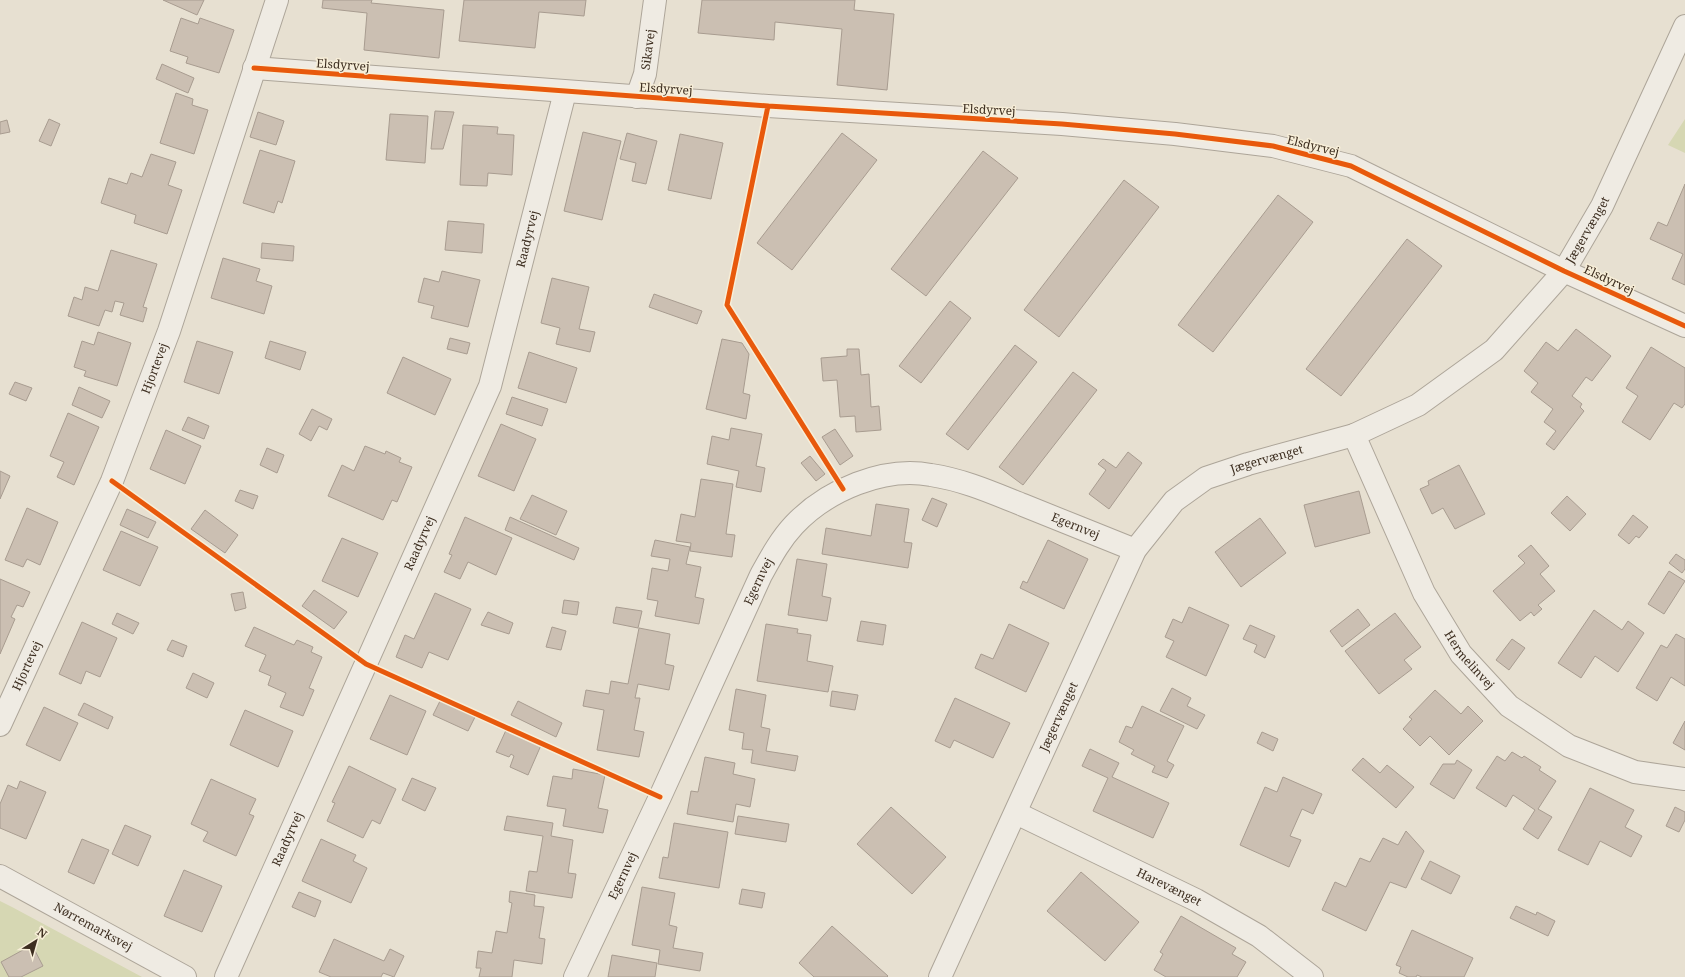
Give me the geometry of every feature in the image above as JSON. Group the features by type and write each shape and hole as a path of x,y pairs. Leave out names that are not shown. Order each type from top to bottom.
{"street":[{"name":"Hjortevej","path":"0,725 112,481 169,331 277,0"},
{"name":"Sikavej","path":"638,97 645,74 655,0"},
{"name":"Jægervænget","path":"940,977 1016,814 1135,550 1174,501 1206,478 1248,464 1354,435 1418,405 1494,350 1564,271 1602,206 1685,26"},
{"name":"Elsdyrvej","path":"254,68 565,92 1062,124 1175,134 1273,146 1351,166 1564,271 1685,326"},
{"name":"Raadyrvej","path":"226,977 490,386 565,92"},
{"name":"Hermelinvej","path":"1354,435 1424,593 1461,654 1509,706 1569,746 1635,772 1685,779"},
{"name":"Egernvej","path":"575,977 660,797 761,575 775,548 794,524 817,504 843,489 868,480 893,475 930,474 965,482 1135,550"},
{"name":"Harevænget","path":"1016,814 1196,900 1259,936 1312,977"},
{"name":"Nørremarksvej","path":"0,876 185,977"}],"green space":[{"path":"1685,119 1685,153 1668,145"},
{"path":"0,901 12,907 142,977 0,977"}],"building":[{"path":"163,0 204,0 197,15"},
{"path":"323,0 372,0 371,3 444,10 439,58 364,50 367,13 322,8"},
{"path":"464,0 586,0 584,16 539,12 535,48 459,41"},
{"path":"702,0 855,0 854,10 894,14 887,90 837,85 842,29 775,22 774,40 698,33"},
{"path":"181,18 198,24 200,18 234,30 219,73 186,63 188,57 170,51"},
{"path":"162,64 194,78 188,93 156,79"},
{"path":"176,93 193,99 192,105 208,110 194,154 160,143"},
{"path":"435,111 454,112 443,149 431,149"},
{"path":"258,112 284,121 276,145 250,137"},
{"path":"390,114 428,116 425,163 386,160"},
{"path":"49,119 60,124 51,146 39,141"},
{"path":"7,120 10,132 0,134 0,122"},
{"path":"463,125 498,127 497,134 514,135 512,175 488,173 487,186 460,185"},
{"path":"583,132 621,141 602,220 564,211"},
{"path":"627,133 657,141 646,184 632,181 636,163 620,159"},
{"path":"842,133 877,160 792,270 757,243"},
{"path":"680,134 723,143 711,199 668,190"},
{"path":"260,150 295,161 282,203 278,201 274,213 243,203"},
{"path":"983,151 1018,178 926,296 891,269"},
{"path":"151,154 176,162 168,185 182,190 167,234 134,223 136,215 101,203 109,178 127,184 131,173 142,177"},
{"path":"1124,180 1159,207 1059,337 1024,310"},
{"path":"1685,184 1685,285 1672,279 1683,254 1650,239 1658,222 1667,226"},
{"path":"1278,195 1313,222 1213,352 1178,325"},
{"path":"448,221 484,224 482,253 445,250"},
{"path":"1407,239 1442,266 1341,396 1306,369"},
{"path":"262,243 294,246 293,261 261,258"},
{"path":"111,250 157,264 143,307 147,308 143,322 120,315 124,303 115,301 112,312 105,310 99,326 68,316 74,297 82,300 85,287 98,291"},
{"path":"223,258 260,269 256,281 272,286 264,314 211,298"},
{"path":"442,271 480,280 468,327 431,318 434,306 418,302 424,278 439,282"},
{"path":"552,278 589,287 579,329 595,332 590,352 556,344 560,328 541,323"},
{"path":"654,294 702,311 697,324 649,307"},
{"path":"950,301 971,318 921,383 899,366"},
{"path":"1576,329 1611,356 1592,381 1586,377 1572,396 1582,404 1580,407 1584,411 1554,450 1546,444 1556,431 1544,422 1553,409 1531,392 1538,383 1524,371 1546,342 1558,351"},
{"path":"98,332 131,343 117,386 84,376 86,371 74,367 82,341 94,345"},
{"path":"450,338 470,343 467,354 447,349"},
{"path":"722,339 742,343 749,354 743,393 750,395 746,419 706,409"},
{"path":"197,341 233,352 219,394 184,382"},
{"path":"270,341 306,352 300,370 265,358"},
{"path":"1015,345 1037,362 968,450 946,434"},
{"path":"1651,347 1685,368 1685,404 1682,408 1674,403 1650,440 1622,422 1638,396 1626,388"},
{"path":"847,349 859,349 861,375 869,374 871,407 879,406 881,430 856,432 855,416 840,417 837,380 823,381 821,358 847,356"},
{"path":"529,352 577,368 566,403 518,388"},
{"path":"403,357 451,379 435,415 387,393"},
{"path":"1073,372 1097,390 1023,485 999,467"},
{"path":"15,382 32,388 26,401 9,394"},
{"path":"79,387 110,401 102,418 72,405"},
{"path":"512,397 548,409 542,426 506,414"},
{"path":"312,409 332,419 327,430 319,426 311,441 299,434"},
{"path":"68,413 99,427 74,485 57,477 64,462 50,456"},
{"path":"188,417 209,426 204,439 182,430"},
{"path":"501,424 536,439 514,491 478,476"},
{"path":"731,428 762,434 756,466 765,468 761,492 736,487 739,471 707,464 712,436 729,440"},
{"path":"835,429 853,456 840,465 822,437"},
{"path":"166,430 201,446 185,484 150,469"},
{"path":"365,446 385,454 386,451 401,458 399,462 412,467 397,502 392,500 383,520 328,496 342,465 354,471"},
{"path":"267,448 284,455 277,473 260,465"},
{"path":"1128,452 1142,463 1109,509 1089,494 1106,470 1098,464 1103,459 1116,468"},
{"path":"810,456 825,474 816,481 801,463"},
{"path":"1459,465 1485,514 1455,529 1443,508 1432,514 1420,489 1429,485 1428,481"},
{"path":"0,471 10,476 0,499"},
{"path":"701,479 733,484 726,534 735,535 732,557 690,551 691,543 676,541 681,514 695,517"},
{"path":"240,490 258,496 253,509 235,501"},
{"path":"1359,491 1370,533 1315,547 1304,505"},
{"path":"532,495 567,511 556,535 520,519"},
{"path":"1567,496 1586,514 1570,531 1551,513"},
{"path":"932,498 947,504 937,527 922,520"},
{"path":"876,504 909,509 904,542 912,543 908,568 822,554 826,528 871,536"},
{"path":"27,508 58,522 40,565 27,559 23,567 5,560"},
{"path":"127,509 156,522 148,538 120,525"},
{"path":"205,510 238,535 225,553 191,529"},
{"path":"1633,515 1648,527 1639,538 1636,536 1629,544 1618,535"},
{"path":"465,517 512,538 496,575 468,562 460,579 444,572 452,555 449,554"},
{"path":"510,517 579,548 574,560 505,530"},
{"path":"1260,518 1286,553 1241,587 1215,552"},
{"path":"121,531 158,547 140,586 103,570"},
{"path":"342,538 378,553 358,597 322,581"},
{"path":"655,540 690,547 686,564 701,567 695,597 704,599 699,624 655,616 658,601 647,599 652,568 668,571 670,559 651,556"},
{"path":"1048,540 1088,559 1064,609 1020,588 1023,581 1027,583"},
{"path":"1531,545 1549,566 1540,574 1555,591 1538,605 1542,609 1534,616 1531,612 1520,621 1493,591 1525,563 1518,556"},
{"path":"1676,554 1685,560 1685,569 1682,573 1669,563"},
{"path":"797,559 827,564 822,596 831,598 827,621 788,615"},
{"path":"1669,571 1685,581 1664,614 1648,604"},
{"path":"0,579 30,592 23,607 17,605 11,617 15,619 0,654"},
{"path":"314,590 347,612 334,629 302,606"},
{"path":"243,592 246,608 235,611 231,594"},
{"path":"435,593 471,609 448,660 429,652 422,668 396,657 405,635 414,639"},
{"path":"564,600 579,602 577,615 562,613"},
{"path":"616,607 642,611 638,628 613,623"},
{"path":"1189,607 1229,625 1206,676 1166,657 1174,641 1165,637 1173,619 1182,623"},
{"path":"1358,609 1370,625 1342,647 1330,631"},
{"path":"1594,610 1622,630 1628,621 1644,633 1618,672 1595,656 1581,678 1558,663"},
{"path":"488,612 513,623 509,634 481,625"},
{"path":"117,613 139,623 133,634 112,624"},
{"path":"1395,613 1421,647 1404,660 1412,669 1379,694 1345,651"},
{"path":"861,621 886,625 883,645 857,641"},
{"path":"82,622 117,638 100,677 86,671 81,684 59,674"},
{"path":"766,624 798,629 797,633 811,635 807,661 833,666 828,692 757,681"},
{"path":"1009,624 1049,643 1026,692 975,668 981,654 993,659"},
{"path":"1250,625 1275,636 1265,658 1254,652 1257,645 1243,639"},
{"path":"254,627 294,645 297,640 313,647 311,652 322,657 309,688 314,690 303,716 280,707 286,693 268,685 271,676 259,671 266,655 245,646"},
{"path":"552,627 566,631 561,650 546,647"},
{"path":"639,628 670,634 665,664 674,666 669,690 638,684 635,698 640,698 634,730 644,732 639,757 597,750 604,710 583,706 586,690 609,694 611,681 628,684"},
{"path":"1676,634 1685,639 1685,686 1671,677 1657,701 1636,688 1661,645 1667,648"},
{"path":"1512,639 1525,648 1509,670 1496,660"},
{"path":"172,640 187,646 183,657 167,650"},
{"path":"193,673 214,683 207,698 186,688"},
{"path":"1172,688 1191,698 1187,706 1205,715 1197,729 1160,711"},
{"path":"736,689 766,695 761,727 770,729 766,751 798,756 795,771 751,763 753,750 742,749 744,733 729,730"},
{"path":"1435,690 1461,714 1468,706 1483,721 1449,755 1430,736 1420,746 1403,729 1412,719 1409,717"},
{"path":"832,691 858,695 855,710 830,706"},
{"path":"390,695 426,711 407,755 370,739"},
{"path":"955,698 1010,723 993,758 954,740 950,748 935,741"},
{"path":"440,701 475,717 468,731 433,715"},
{"path":"518,701 562,723 556,737 511,715"},
{"path":"84,703 113,717 108,729 78,715"},
{"path":"1142,706 1184,726 1167,761 1174,765 1167,778 1152,772 1155,766 1131,754 1134,750 1119,742 1126,726 1132,728"},
{"path":"44,707 78,723 60,761 26,745"},
{"path":"245,710 293,731 278,767 230,745"},
{"path":"1685,721 1685,750 1673,743"},
{"path":"507,728 542,743 528,775 510,767 514,756 511,754 509,757 496,752"},
{"path":"1262,732 1278,739 1273,751 1257,743"},
{"path":"1090,749 1119,763 1112,777 1169,803 1153,838 1093,811 1108,778 1082,766"},
{"path":"1512,752 1522,758 1524,756 1541,767 1539,770 1556,781 1538,809 1552,817 1538,839 1523,829 1535,810 1513,795 1506,807 1476,788 1497,756 1505,761"},
{"path":"705,757 735,763 733,774 755,779 750,807 736,804 733,822 687,814 691,791 698,792"},
{"path":"1363,758 1380,773 1387,765 1414,787 1396,808 1352,770"},
{"path":"1457,760 1472,770 1454,799 1430,784 1443,764 1455,764"},
{"path":"349,766 396,789 380,824 372,820 363,838 327,821 335,803 332,802"},
{"path":"573,769 605,775 598,808 608,810 603,833 563,826 566,809 547,806 553,776 572,779"},
{"path":"1283,777 1322,794 1313,814 1302,809 1290,836 1301,840 1289,867 1240,845 1265,787 1277,792"},
{"path":"412,778 436,788 425,811 402,800"},
{"path":"211,779 256,799 249,814 254,816 236,856 203,841 208,832 191,824"},
{"path":"20,781 46,792 26,839 0,828 0,804 8,785 17,789"},
{"path":"1590,788 1634,810 1625,827 1642,836 1631,857 1600,841 1588,865 1558,850"},
{"path":"891,807 946,857 912,894 857,844"},
{"path":"1675,807 1685,812 1685,820 1679,832 1666,826"},
{"path":"507,816 553,823 551,836 573,840 568,873 576,874 572,898 526,891 529,871 537,872 543,836 504,830"},
{"path":"738,816 789,824 786,842 735,834"},
{"path":"674,823 728,832 719,888 659,878 663,857 668,858"},
{"path":"125,825 151,836 138,866 112,854"},
{"path":"1406,831 1424,851 1406,888 1390,882 1366,931 1322,910 1335,882 1346,887 1360,858 1370,862 1383,838 1398,845"},
{"path":"82,839 109,850 94,884 68,872"},
{"path":"321,839 356,855 353,861 367,868 351,903 302,881"},
{"path":"1430,861 1460,876 1451,894 1421,879"},
{"path":"184,870 222,886 202,932 164,916"},
{"path":"1081,872 1139,922 1105,961 1047,911"},
{"path":"642,887 675,893 669,925 677,927 673,948 703,953 700,971 658,964 660,950 632,945"},
{"path":"742,889 765,893 762,908 739,904"},
{"path":"510,891 535,895 534,906 544,907 539,938 545,939 542,964 514,960 512,977 479,977 481,968 476,968 478,951 492,953 496,931 507,933 512,903 509,902"},
{"path":"299,892 321,901 315,917 292,907"},
{"path":"1516,906 1536,915 1537,912 1555,921 1548,936 1510,918"},
{"path":"1181,916 1236,948 1232,954 1246,962 1237,977 1166,977 1154,970 1163,954 1160,952"},
{"path":"832,926 888,976 814,977 799,963"},
{"path":"1412,930 1473,958 1464,977 1422,977 1417,975 1416,977 1408,977 1399,973 1401,967 1396,965"},
{"path":"334,939 384,961 390,949 404,956 394,977 383,973 381,977 331,977 319,972"},
{"path":"32,945 43,966 21,977 9,977 1,962"},
{"path":"612,955 657,963 655,977 608,977"}],"cycle path":[{"path":"254,68 768,106 1062,124 1175,134 1273,146 1351,166 1564,271 1685,326"},
{"path":"768,106 727,305 843,489"},
{"path":"112,481 366,664 660,797"}]}
